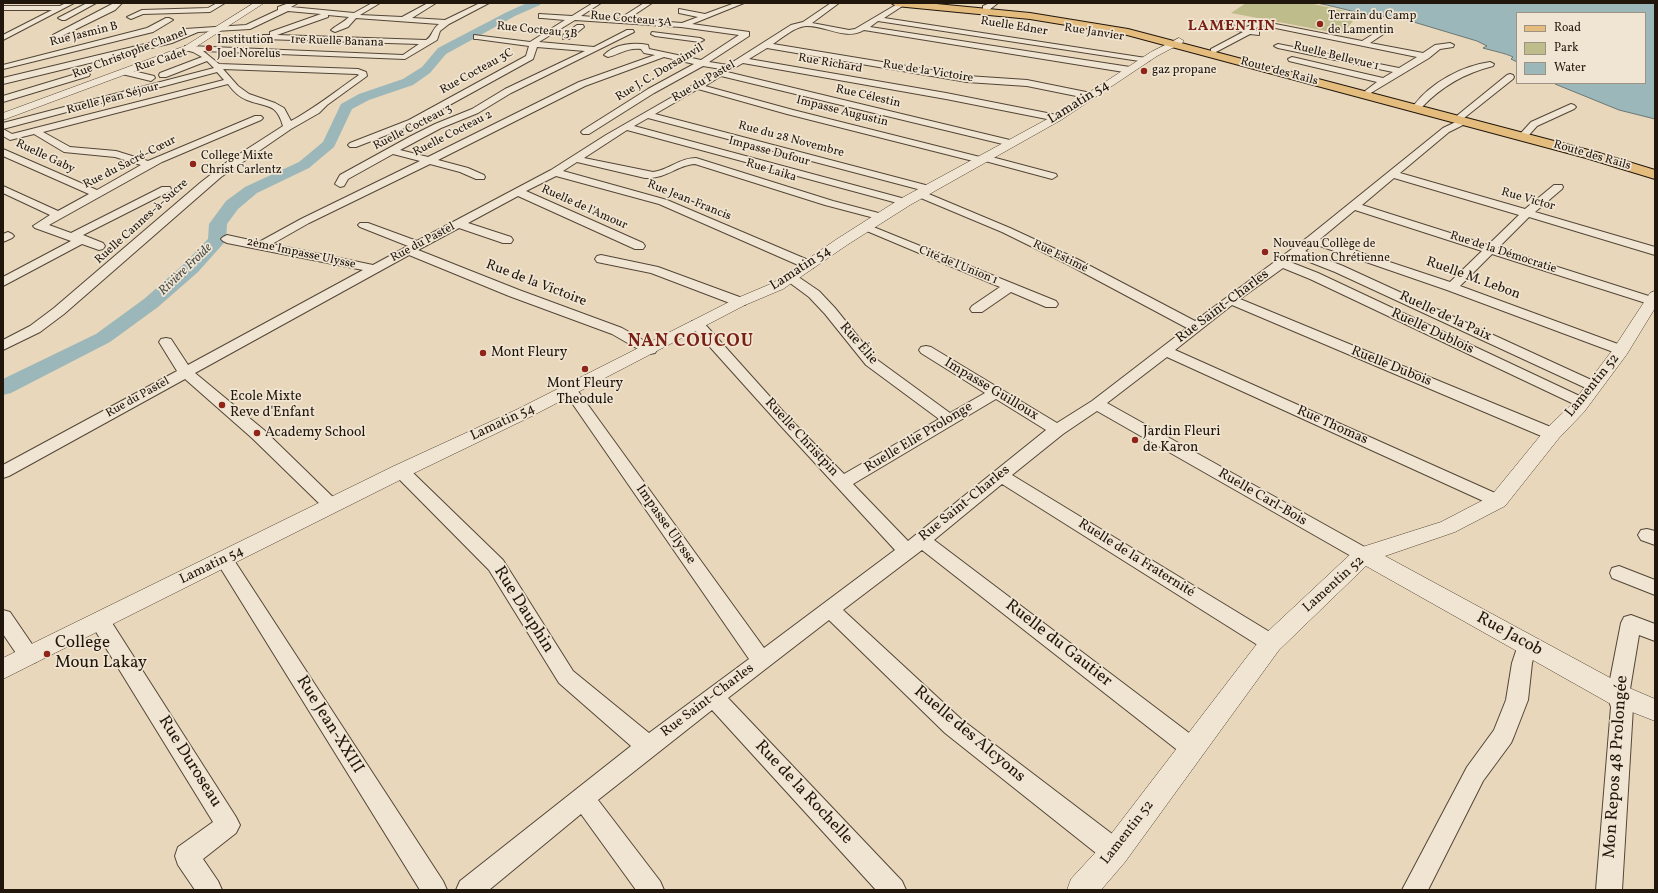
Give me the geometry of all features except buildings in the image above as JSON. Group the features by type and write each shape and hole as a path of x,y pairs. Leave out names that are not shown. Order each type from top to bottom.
{"main road":[{"name":"Route des Rails","path":"899,3 1072,21 1177,42 1463,118 1526,133 1655,170"},
{"name":"Route des Rails","path":"927,3 990,6 1088,22 1177,42 1419,105 1655,175"}],"street":[{"path":"3,14 35,3"},
{"path":"3,38 71,3"},
{"path":"59,20 93,3"},
{"path":"57,35 112,8 119,3"},
{"path":"149,3 135,9 131,17 178,20"},
{"path":"169,10 181,3"},
{"path":"80,9 112,8 210,10 222,3"},
{"name":"Rue Christophe Chanel","path":"3,117 26,99 44,101 191,48 223,24 260,3"},
{"path":"295,3 280,9 429,22 444,19 486,3"},
{"path":"335,30 345,25 355,15 377,3"},
{"path":"403,20 433,3"},
{"name":"Rue Cocteau 3C","path":"353,145 406,124 485,83 530,57 534,42 598,3"},
{"path":"619,22 649,3"},
{"path":"651,44 668,35 681,25 741,3"},
{"name":"Rue du Pastel","path":"3,472 532,183 555,172 626,127 741,60 794,27 806,24 836,3"},
{"path":"806,24 849,32 857,31 888,13 899,3"},
{"path":"301,10 320,5"},
{"path":"3,8 60,8"},
{"path":"144,32 195,31 247,27 287,10"},
{"path":"682,11 704,16"},
{"name":"Rue Janvier","path":"888,13 1150,57"},
{"path":"240,51 260,40 328,14"},
{"path":"542,16 681,25"},
{"path":"260,40 427,42 434,38 436,30 444,19"},
{"name":"Ruelle Edner","path":"878,19 1150,57"},
{"name":"Rue Jasmin B","path":"3,67 144,32 169,20"},
{"path":"204,22 223,24"},
{"path":"1214,51 1260,23 1426,56"},
{"path":"1216,24 1267,35"},
{"name":"Rue J. C. Dorsainvil","path":"586,132 651,91 702,63 746,34 681,25"},
{"name":"Rue Cocteau 3A","path":"560,26 584,28 566,37"},
{"path":"864,28 1130,70"},
{"path":"1364,43 1385,29"},
{"path":"3,81 169,41 195,31"},
{"name":"Rue Cocteau 3A","path":"616,31 668,35 700,40"},
{"name":"Ruelle Cocteau 3","path":"340,184 344,177 438,126 475,111 521,85 594,49 638,32"},
{"name":"Rue Cocteau 3B","path":"477,37 533,45 594,49"},
{"name":"1re Ruelle Banana","path":"191,48 405,56 427,42"},
{"name":"Lamatin 54","path":"3,669 401,471 570,390 650,350 740,302 778,286 905,202 1057,118 1150,57 1177,42"},
{"path":"1301,43 1279,42 1401,71"},
{"path":"1330,43 1415,62"},
{"name":"Rue Célestin","path":"602,58 633,44 651,44"},
{"name":"Rue Célestin","path":"651,44 645,50 702,63 724,70 1011,143"},
{"name":"Rue de la Victoire","path":"766,45 968,79 1027,83 1091,96"},
{"path":"1368,91 1426,56 1438,47 1450,45"},
{"path":"191,48 208,58 243,95 279,109 284,114 288,127"},
{"name":"Ruelle Cocteau 2","path":"260,246 305,222 582,84 663,55"},
{"name":"Ruelle Bellevue 1","path":"1283,57 1384,81"},
{"name":"Rue Cadet","path":"114,87 150,78 208,58"},
{"name":"Rue Richard","path":"741,60 961,99 1057,118"},
{"path":"1419,105 1431,92 1448,81 1473,67 1490,64"},
{"path":"3,126 218,68"},
{"name":"Ruelle Cannes-à-Sucre","path":"3,346 35,329 59,311 180,208 195,191 208,180 288,127 316,111 324,102 363,76 363,74 358,72 218,68"},
{"path":"125,72 150,78"},
{"path":"3,98 26,99 86,74"},
{"name":"Rue Saint-Charles","path":"469,890 648,746 915,545 1057,430 1097,404 1231,300 1312,240 1446,130 1463,118 1510,77"},
{"name":"Ruelle Jean Séjour","path":"3,132 10,137 231,81"},
{"path":"521,85 540,86"},
{"path":"870,94 882,85"},
{"name":"Impasse Augustin","path":"696,86 790,112 1052,176"},
{"path":"3,104 26,99 100,91"},
{"path":"1526,133 1534,124 1571,107"},
{"name":"Rue du 28 Novembre","path":"647,115 925,192"},
{"name":"Rue du Sacré-Cœur","path":"78,238 39,226 150,165 258,118"},
{"name":"Impasse Dufour","path":"626,127 905,202"},
{"path":"35,131 68,150 116,154 150,165"},
{"path":"393,150 464,170 480,177"},
{"name":"Ruelle Gaby","path":"3,152 98,194"},
{"name":"Rue Laika","path":"576,158 645,175 655,176 664,174 685,162 696,161 829,203 882,217"},
{"name":"Rue Jean-Francis","path":"555,172 663,202 809,265"},
{"name":"Rue Victor","path":"1393,174 1655,251"},
{"path":"1452,287 1527,213 1558,187"},
{"path":"3,189 58,215"},
{"path":"3,282 166,189"},
{"name":"Ruelle de l'Amour","path":"518,192 640,246"},
{"name":"Rue Estimé","path":"925,192 1096,274 1196,327"},
{"name":"Rue de la Démocratie","path":"1354,206 1489,249 1654,298"},
{"name":"Rue de la Victoire","path":"364,224 514,293 617,331 650,350"},
{"path":"459,224 507,240"},
{"name":"Cité de l'Union 1","path":"866,227 1051,304"},
{"path":"78,238 99,246"},
{"name":"2ème Impasse Ulysse","path":"227,239 303,256 375,269"},
{"name":"Ruelle M. Lebon","path":"1312,240 1452,287 1621,350"},
{"name":"Ruelle de la Paix","path":"1296,252 1339,268 1587,394"},
{"path":"601,259 654,270 701,286 740,302"},
{"name":"Ruelle Dublois","path":"1282,263 1587,394"},
{"name":"Rue Élie","path":"790,277 820,299 871,362 950,420"},
{"path":"977,309 1009,286"},
{"name":"Lamentin 52","path":"1082,890 1115,852 1271,643 1364,556 1448,527 1498,501 1552,434 1587,394 1621,350 1654,298"},
{"name":"Ruelle Dubois","path":"1231,300 1552,434"},
{"name":"Ruelle Christpin","path":"697,324 842,483 915,545"},
{"path":"166,342 185,372 258,434 332,506"},
{"name":"Impasse Guilloux","path":"926,350 1057,430"},
{"name":"Rue Thomas","path":"1166,351 1498,501"},
{"name":"Impasse Ulysse","path":"570,390 761,660"},
{"name":"Ruelle Elie Prolonge","path":"842,483 995,393"},
{"name":"Ruelle Carl-Bois","path":"1097,404 1364,556"},
{"name":"Rue Dauphin","path":"401,471 496,565 566,677 648,746"},
{"name":"Ruelle de la Fraternité","path":"1000,475 1271,643"},
{"name":"Ruelle du Gautier","path":"915,545 1193,749"},
{"name":"Rue Jacob","path":"1364,556 1618,695 1655,710"},
{"name":"Rue Jean-XXIII","path":"224,559 434,890"},
{"path":"1619,573 1655,588"},
{"name":"Ruelle des Alcyons","path":"830,610 954,726 1115,852"},
{"path":"3,618 30,656"},
{"name":"Rue Duroseau","path":"100,621 228,825 186,856 209,890"},
{"name":"Mon Repos 48 Prolongée","path":"1609,890 1622,708 1618,695 1631,623 1655,633"},
{"path":"1415,890 1474,774 1503,736 1517,700 1522,663 1527,645"},
{"name":"Rue de la Rochelle","path":"713,697 893,890"},
{"path":"583,798 651,890"}],"green space":[{"name":"Terrain du Camp de Lamentin","path":"1246,3 1309,3 1359,14 1342,34 1231,13"}],"water":[{"path":"1317,3 1655,3 1655,119 1619,110 1555,84 1646,84 1646,12 1516,12 1516,62 1511,59 1513,57 1483,48 1487,46 1477,41 1397,17 1367,14"}],"waterway":[{"name":"Rivière Froide","path":"3,388 103,338 151,303 191,268 217,240 218,224 232,205 251,190 304,165 329,144 346,107 364,97 408,82 426,70 442,51 511,14 536,3"}],"place":[{"name":"Terrain du Camp de Lamentin","path":"1320,24"},
{"name":"Institution Joel Norelus","path":"209,48"},
{"name":"gaz propane","path":"1144,71"},
{"name":"College Mixte Christ Carlentz","path":"193,164"},
{"name":"Nouveau Collège de Formation Chrétienne","path":"1265,252"},
{"name":"Mont Fleury","path":"483,353"},
{"name":"Mont Fleury Theodule","path":"585,369"},
{"name":"Ecole Mixte Reve d'Enfant","path":"222,405"},
{"name":"Academy School","path":"257,433"},
{"name":"Jardin Fleuri de Karon","path":"1135,440"},
{"name":"College Moun Lakay","path":"47,654"}],"district":[{"name":"LAMENTIN","path":"1232,27"},
{"name":"NAN COUCOU","path":"691,343"}]}
